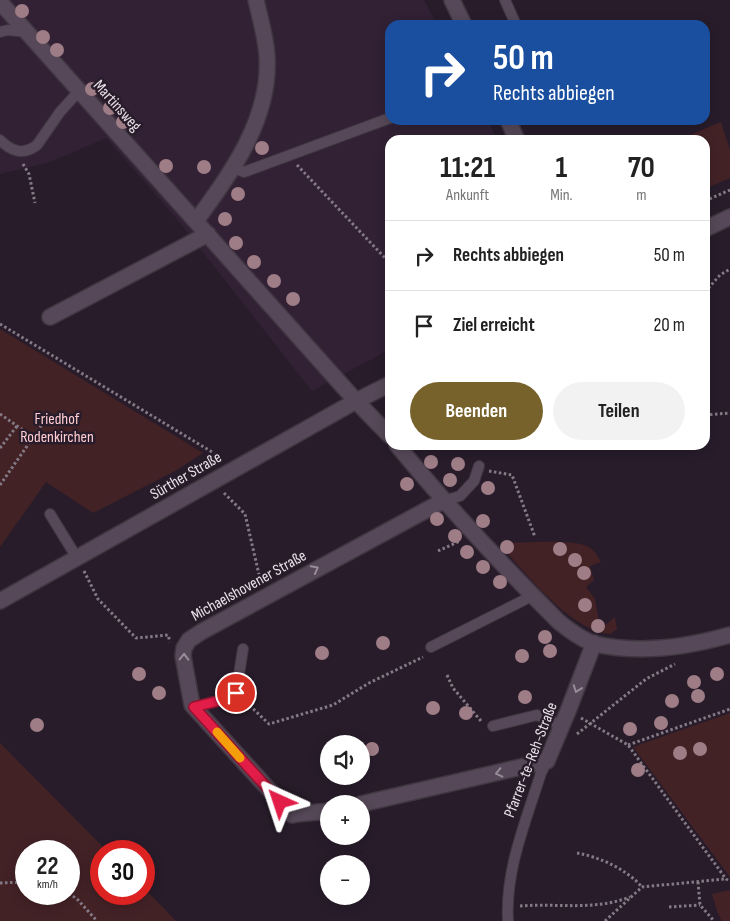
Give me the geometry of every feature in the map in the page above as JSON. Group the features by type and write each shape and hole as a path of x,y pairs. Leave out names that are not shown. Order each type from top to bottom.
{"street":[{"path":"196,221 234,168 254,126 264,94 267,56 256,0"},
{"path":"452,0 462,20"},
{"name":"Martinsweg","path":"0,2 356,401"},
{"path":"710,226 730,217"},
{"path":"50,317 208,234"},
{"name":"Sürther Straße","path":"0,601 385,386"},
{"path":"356,401 385,431"},
{"path":"401,450 443,500 532,596 572,633 594,643 621,647 650,648 705,642 730,636"},
{"name":"Michaelshovener Straße","path":"184,648 189,640 201,632 264,596 443,500"},
{"name":"Pfarrer-te-Reh-Straße","path":"547,761 594,643"},
{"path":"184,648 184,667 194,707 292,815 320,811"},
{"path":"370,802 547,761"}],"lane":[{"path":"505,0 514,20"},
{"path":"0,32 8,30 27,32"},
{"path":"0,140 7,147 18,151 26,151 37,146 60,112 79,91"},
{"path":"234,168 244,172 385,120"},
{"path":"443,500 460,496 474,480 479,468"},
{"path":"50,514 77,558"},
{"path":"431,647 532,596"},
{"path":"194,707 222,700 236,693 243,649"},
{"path":"493,726 537,716 562,726"},
{"name":"Pfarrer-te-Reh-Straße","path":"508,921 507,907 513,862 541,773 547,761"}],"path":[{"path":"18,151 29,174 35,204"},
{"path":"288,156 385,258"},
{"path":"710,199 730,190"},
{"path":"710,286 720,275 730,269"},
{"path":"0,324 212,452 233,470"},
{"path":"710,415 730,413"},
{"path":"0,414 34,437"},
{"path":"0,485 41,426 48,420"},
{"path":"0,448 17,426"},
{"path":"479,468 512,476 535,537"},
{"path":"212,482 245,514 264,596"},
{"path":"438,551 460,541 472,531"},
{"path":"77,558 98,599 136,638 168,635 170,643 184,648"},
{"path":"236,693 269,724 333,705 369,683 426,655 431,647"},
{"path":"573,742 577,734 646,679 668,666 678,663"},
{"path":"447,675 453,688 484,724 493,726"},
{"path":"628,745 730,709"},
{"path":"568,711 628,745 726,879 730,881"},
{"path":"577,853 594,856 633,877 642,887"},
{"path":"605,921 642,887 726,879"},
{"path":"0,883 15,882"},
{"path":"698,882 700,905 714,921"},
{"path":"507,907 532,905 590,907 620,901 632,896"},
{"path":"80,902 97,921"},
{"path":"669,907 700,905"}],"shaded area":[{"path":"0,0 424,0 434,20 385,20 385,125 490,125 495,135 385,135 385,352 312,391 176,218 106,138 50,162 0,174"}],"green space":[{"path":"721,122 730,150 730,178 710,187 710,135 690,135"},
{"name":"Friedhof Rodenkirchen","path":"0,329 203,453 175,471 93,513 46,482 0,547"},
{"path":"504,543 569,543 579,544 591,549 601,562 590,566 594,580 586,587 595,599 599,622 603,627 615,617 617,629 610,634 595,630 564,612 536,585 500,545"},
{"path":"730,713 730,877 633,747"},
{"path":"0,743 96,840 90,840 90,905 155,905 155,899 176,921 0,921"},
{"path":"730,890 730,921 722,921 712,894"}],"slow traffic":[{"path":"217,732 240,758"}],"route":[{"path":"236,693 222,700 194,707 280,802"}]}
